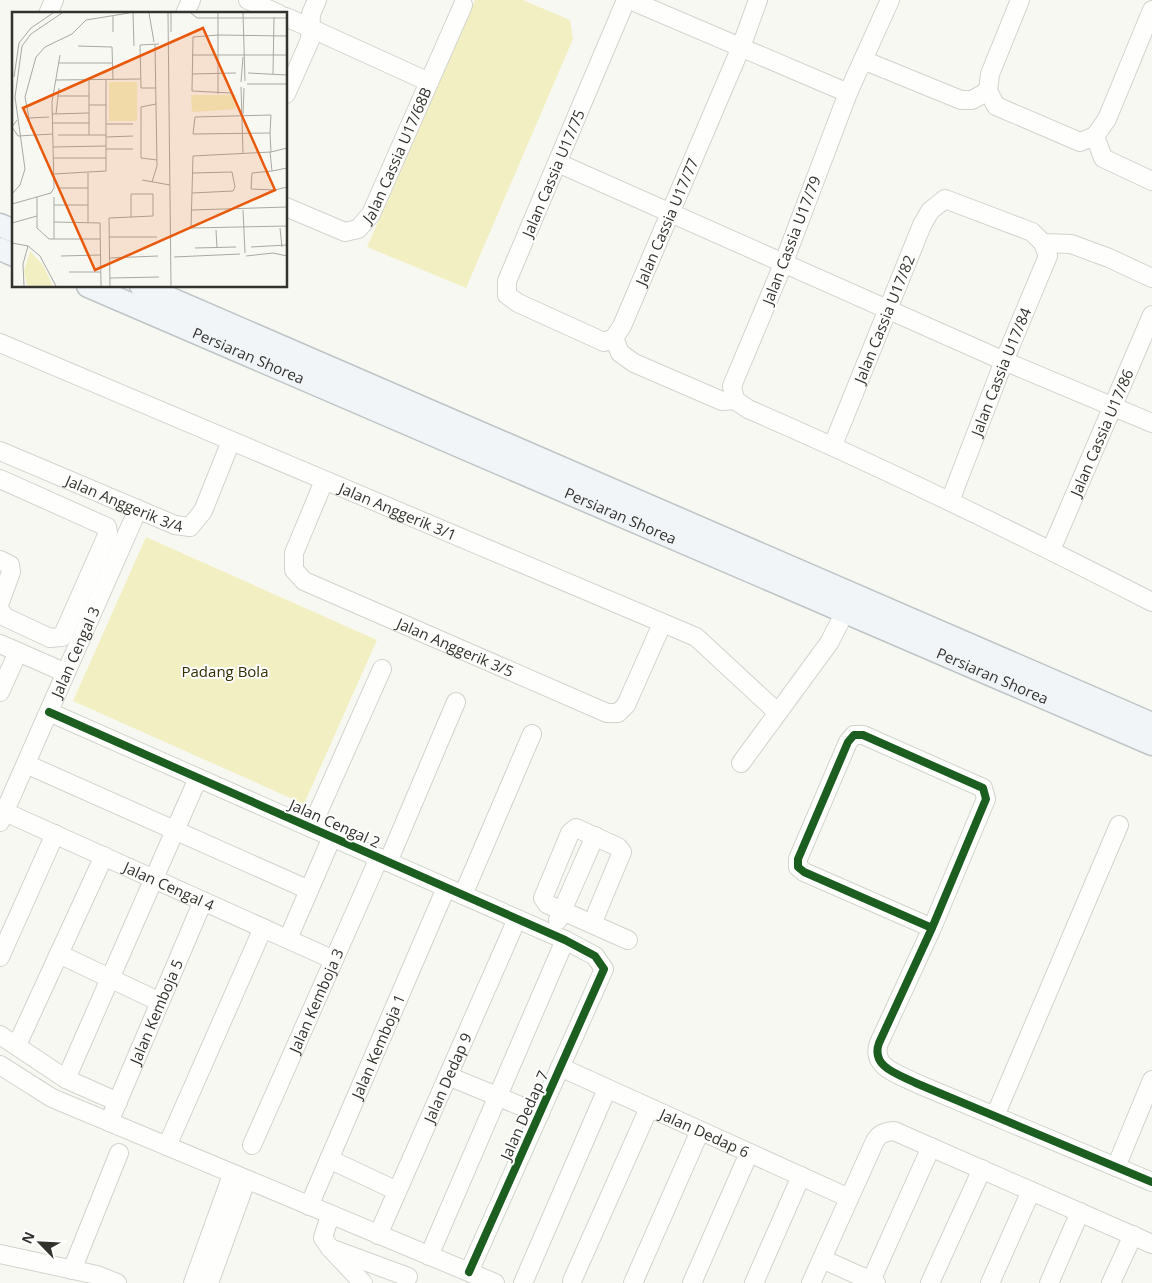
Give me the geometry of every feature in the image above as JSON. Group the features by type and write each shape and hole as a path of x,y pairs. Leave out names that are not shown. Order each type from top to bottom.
{"main road":[{"path":"0,225 12,230"},
{"path":"0,249 12,253"},
{"name":"Persiaran Shorea","path":"93,288 1152,744"},
{"name":"Persiaran Shorea","path":"147,288 1152,724"},
{"path":"804,574 842,601 845,612 854,609 892,618 904,617"}],"street":[{"path":"49,12 54,0"},
{"path":"186,12 191,0"},
{"path":"248,0 275,12"},
{"path":"288,90 310,40 311,14 317,0"},
{"path":"628,0 848,93"},
{"name":"Jalan Cassia U17/75","path":"614,338 604,342 512,299 507,295 506,281 628,0"},
{"name":"Jalan Cassia U17/77","path":"614,338 622,326 758,0"},
{"name":"Jalan Cassia U17/79","path":"734,393 848,93 890,0"},
{"path":"1020,0 990,74 988,91 996,106 1080,142 1095,136 1107,119 1152,10"},
{"name":"Jalan Cassia U17/68B","path":"288,208 344,232 358,229 371,214 463,5"},
{"path":"288,18 429,82"},
{"path":"863,60 961,100 972,100 988,91"},
{"path":"1095,136 1104,158 1152,181"},
{"path":"558,163 1004,361 1152,424"},
{"name":"Jalan Cassia U17/82","path":"833,445 922,225 930,211 945,199 1032,232 1043,243"},
{"path":"1043,243 1071,244 1109,258 1152,278"},
{"name":"Jalan Cassia U17/84","path":"950,501 1004,361 1048,256 1043,243"},
{"name":"Jalan Cassia U17/86","path":"1051,550 1152,315"},
{"path":"614,338 620,353 634,363 722,401 734,393 748,409 833,445 1051,550 1152,602"},
{"name":"Jalan Anggerik 3/1","path":"0,343 696,637 777,712"},
{"name":"Jalan Anggerik 3/4","path":"0,451 175,525 190,526 203,512 231,441"},
{"path":"0,479 107,527 108,533 62,637 50,638 5,617 0,610"},
{"name":"Jalan Anggerik 3/5","path":"324,481 294,553 294,570 304,581 607,713 618,713 626,705 662,624"},
{"name":"Jalan Cengal 3","path":"2,817 138,509"},
{"path":"103,547 119,554"},
{"path":"0,560 10,565 11,572 0,602"},
{"path":"741,763 829,643 845,612"},
{"path":"0,644 66,673"},
{"path":"0,692 18,652"},
{"path":"311,828 382,669"},
{"name":"Jalan Kemboja 3","path":"252,1145 334,960 384,860 456,702"},
{"name":"Jalan Cengal 2","path":"49,712 558,937 595,956 604,969"},
{"name":"Jalan Kemboja 1","path":"309,1206 454,891 532,734"},
{"path":"932,928 804,872 798,867 798,859 848,742 854,734 863,734 982,788 986,793 986,799 932,928 879,1043 877,1056 881,1065 995,1116 1152,1182"},
{"path":"26,764 309,890"},
{"path":"66,1078 198,778"},
{"name":"Jalan Cengal 4","path":"2,817 55,834 334,960"},
{"path":"995,1116 1119,825"},
{"path":"592,924 622,852 618,847 576,828 570,833 543,898 547,904 562,910 592,924 628,940"},
{"path":"0,957 55,834"},
{"path":"330,1248 406,1280 425,1254 498,1096 558,937 562,910 595,836"},
{"path":"288,939 332,837"},
{"path":"17,1046 104,856"},
{"name":"Jalan Kemboja 5","path":"109,1122 203,901"},
{"name":"Jalan Dedap 9","path":"378,1235 516,919"},
{"path":"167,1146 263,928"},
{"path":"59,954 160,1002"},
{"name":"Jalan Dedap 7","path":"469,1272 604,969"},
{"path":"0,1035 66,1078 118,1102"},
{"path":"0,1065 42,1094 239,1178 495,1283"},
{"name":"Jalan Dedap 6","path":"560,1068 849,1198"},
{"path":"448,1076 540,1114"},
{"path":"1116,1167 1152,1080"},
{"path":"523,1283 607,1088"},
{"path":"572,1281 649,1108"},
{"path":"633,1283 700,1131"},
{"path":"811,1283 875,1141 879,1134 894,1131 1152,1244"},
{"path":"822,1259 872,1282 931,1147"},
{"path":"72,1270 119,1153"},
{"path":"692,1283 749,1153"},
{"path":"329,1159 397,1191"},
{"path":"930,1283 982,1169"},
{"path":"754,1283 801,1176"},
{"path":"193,1283 239,1178"},
{"path":"209,1283 239,1178"},
{"path":"990,1283 1030,1191"},
{"path":"1049,1283 1080,1212"},
{"path":"330,1215 323,1238 363,1283"},
{"path":"1111,1283 1132,1235"},
{"path":"0,1254 97,1275 117,1283"}],"green space":[{"path":"475,0 523,0 570,20 573,39 466,288 367,247"},
{"name":"Padang Bola","path":"146,537 377,640 304,804 73,701"}],"cycle path":[{"path":"49,712 565,940 595,956 604,969 469,1272"},
{"path":"932,928 804,872 798,867 798,859 848,742 854,735 863,735 983,788 986,799 932,928 879,1043 877,1052 879,1059 889,1070 918,1084 1152,1182"}]}
